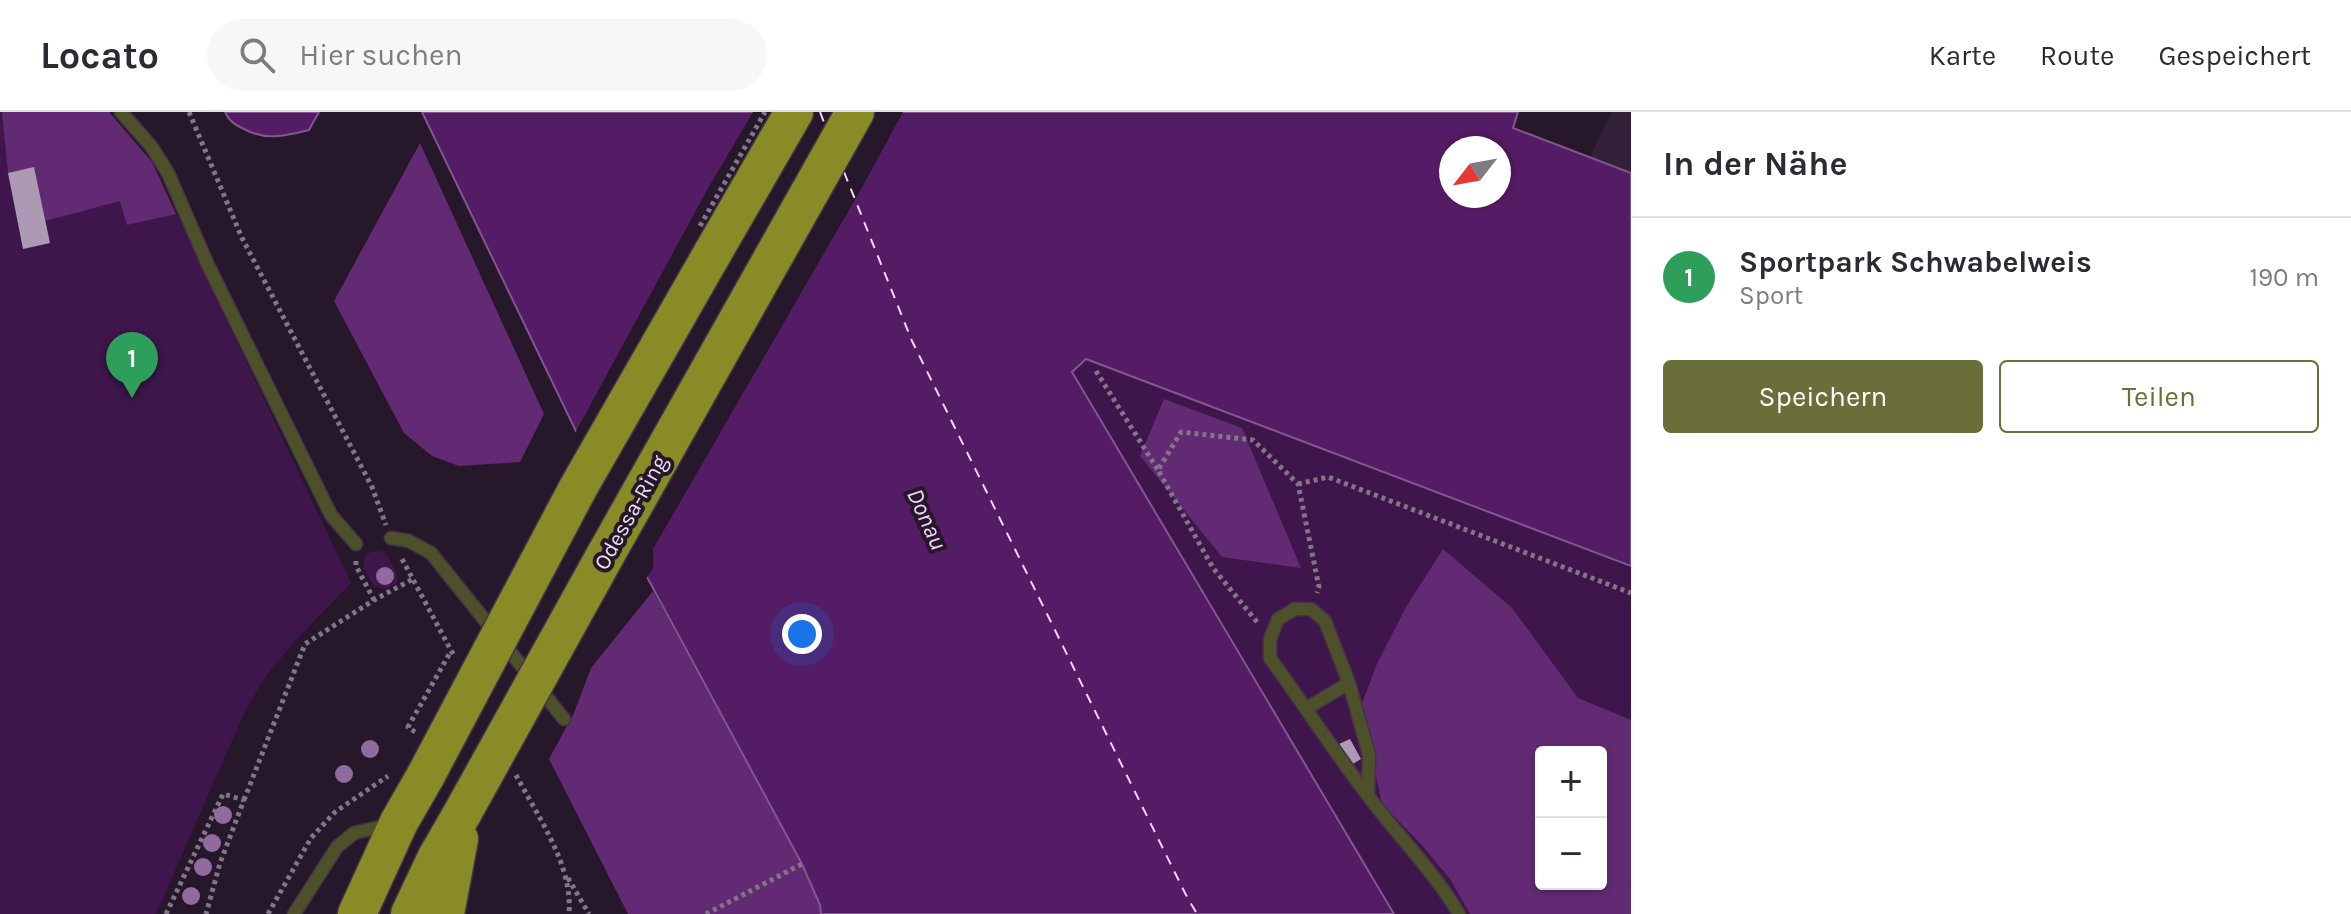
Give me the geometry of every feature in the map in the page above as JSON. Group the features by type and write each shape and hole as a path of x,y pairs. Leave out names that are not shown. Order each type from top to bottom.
{"highway":[{"path":"357,914 399,822 578,488 794,112"},
{"name":"Odessa-Ring","path":"410,914 437,857 855,112"},
{"path":"445,914 463,812"},
{"path":"333,914 399,822"}],"lane":[{"path":"121,112 151,146 168,173 208,265 331,515 356,544"},
{"path":"391,538 409,541 431,553 564,719"},
{"path":"1368,796 1369,755 1349,683 1325,621 1311,609 1295,609 1278,619 1270,639 1270,658 1368,796 1448,895 1459,914"},
{"path":"1307,708 1349,683"},
{"path":"294,914 337,847 354,833 399,822"}],"path":[{"path":"189,112 242,238 372,487 391,538"},
{"path":"1096,371 1158,470 1213,568 1270,639"},
{"path":"1158,470 1181,432 1253,440 1298,484 1319,587 1311,609"},
{"path":"1298,484 1328,477 1631,593"},
{"path":"356,544 356,566 374,600"},
{"path":"206,914 220,863 305,644 413,579"},
{"path":"408,727 451,651"},
{"path":"166,914 223,794 244,800"},
{"path":"706,914 802,864"},
{"path":"569,914 565,874 589,914"}],"shaded area":[{"path":"0,112 109,112 152,162 351,583 293,643 266,676 245,711 156,914 0,914"},
{"path":"2,112 109,112 152,162 176,214 127,225 120,201 45,221 34,168 8,173"},
{"path":"1612,112 1631,112 1631,173 1590,157"},
{"path":"420,143 544,414 520,462 459,466 432,456 404,433 334,301"},
{"path":"1087,359 1631,566 1631,914 1394,914 1072,371"},
{"path":"1164,399 1242,428 1301,568 1222,557 1140,456"},
{"path":"1443,549 1512,608 1578,698 1631,720 1631,914 1470,914 1450,879 1382,804 1361,706 1377,664 1406,607"},
{"path":"379,551 386,553 397,574 397,583 388,589 375,587 363,568 365,556"},
{"path":"653,591 802,864 821,914 628,914 549,759 574,713 591,668"}],"water":[{"path":"225,112 319,112 309,130 276,136 252,133 233,122"},
{"name":"Donau","path":"422,112 1518,112 1513,128 1631,173 1631,566 1086,359 1072,372 1394,914 821,914 802,864 640,564"}],"pier":[{"path":"753,112 903,112 653,549 653,568 644,582 573,437 707,190"}],"building":[{"path":"34,167 50,243 23,249 8,173"},
{"path":"1350,739 1361,759 1351,765 1339,744"}],"ferry route":[{"path":"820,112 825,125"},
{"path":"844,172 912,341 1197,914"}],"place":[{"name":"Sportpark Schwabelweis","path":"132,398"}]}
